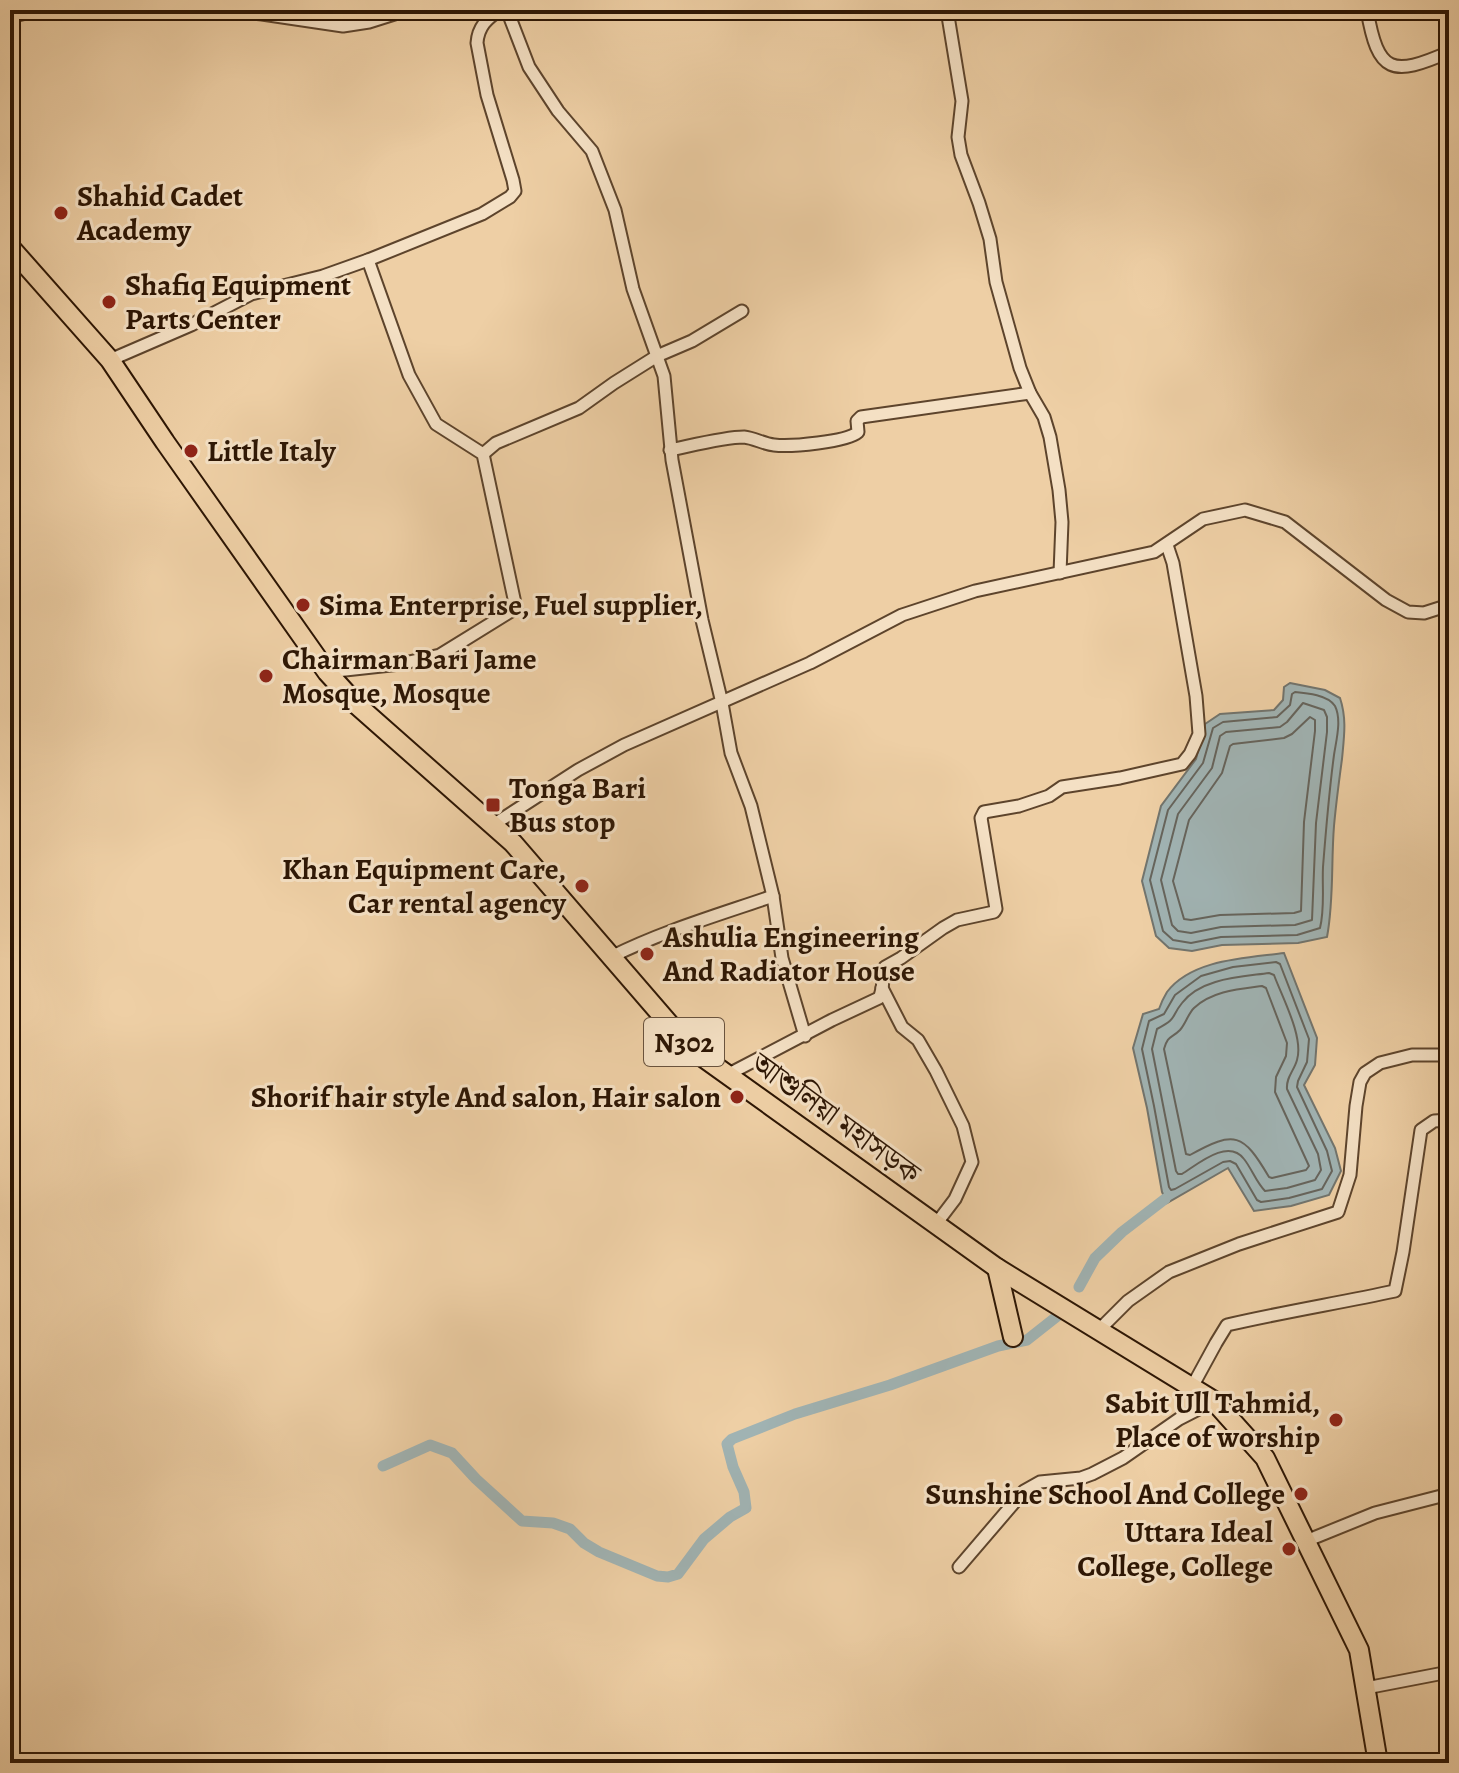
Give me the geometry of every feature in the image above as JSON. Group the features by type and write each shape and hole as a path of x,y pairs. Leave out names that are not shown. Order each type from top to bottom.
{"highway":[{"name":"আশুলিয়া মহাসড়ক","path":"10,247 110,360 327,672 358,706 513,843 690,1048 997,1268 1214,1401 1265,1458 1359,1650 1378,1763"},
{"path":"997,1268 1013,1337"}],"street":[{"path":"10,17 38,10"},
{"path":"220,10 343,26 369,22 407,10"},
{"path":"110,360 191,325 251,294 323,276 368,260 482,214 510,197 515,191 513,180 487,95 477,43 483,23 500,10"},
{"path":"507,10 529,67 558,111 592,151 615,210 633,289 664,376 670,450 702,620 731,753 751,806 773,896 782,958 805,1036"},
{"path":"947,10 962,101 958,137 961,155 990,239 996,282 1020,368 1044,417 1050,437 1062,522 1060,573"},
{"path":"1367,10 1371,37 1382,59 1397,68 1418,65 1449,52"},
{"path":"327,672 400,664 440,655 516,608 483,454 436,424 409,375 368,260"},
{"path":"483,454 496,443 579,408 657,356 692,341 742,311"},
{"path":"670,450 745,437 770,445 790,446 855,436 858,432 857,421 861,417 1030,393"},
{"path":"493,825 578,770 624,745 810,663 902,615 975,591 1154,552 1203,519 1245,510 1285,522 1386,600 1408,612 1424,613 1449,605"},
{"path":"727,1075 879,998 885,967 957,920 994,912 981,818 984,812 1019,806 1049,796 1062,787 1107,781 1182,764 1199,734 1196,696 1173,563 1167,545"},
{"path":"611,957 678,928 773,896"},
{"path":"881,988 902,1027 918,1040 936,1071 963,1126 972,1162 955,1199 936,1224"},
{"path":"1099,1330 1128,1301 1169,1272 1239,1244 1338,1212 1350,1175 1356,1106 1360,1082 1365,1073 1380,1063 1412,1055 1449,1055"},
{"path":"1192,1387 1227,1325 1395,1291 1421,1130 1434,1121 1449,1120"},
{"path":"959,1567 1024,1491 1040,1482 1092,1474 1123,1458 1179,1419 1214,1401"},
{"path":"1306,1541 1375,1513 1449,1494"},
{"path":"1366,1688 1449,1672"}],"water":[{"path":"1290,683 1325,690 1340,698 1344,713 1327,937 1298,943 1222,945 1192,951 1169,948 1156,936 1142,881 1161,806 1196,759 1205,724 1220,714 1274,710 1283,700 1284,687"},
{"path":"1284,953 1317,1038 1315,1065 1304,1085 1335,1148 1341,1171 1329,1195 1291,1206 1254,1211 1228,1168 1167,1203 1162,1192 1133,1048 1143,1014 1159,1009 1167,992 1178,981 1205,966"}],"waterway":[{"path":"1079,1287 1095,1258 1122,1232 1165,1199"},
{"path":"383,1466 430,1445 452,1453 522,1521 553,1523 570,1529 599,1552 657,1576 668,1577 678,1574 704,1539 746,1508 744,1492 727,1444 732,1439 795,1414 890,1385 998,1346 1027,1340 1060,1314"}],"place":[{"name":"Shahid Cadet Academy","path":"61,213"},
{"name":"Shafiq Equipment Parts Center","path":"109,302"},
{"name":"Little Italy","path":"191,451"},
{"name":"Sima Enterprise, Fuel supplier,","path":"303,605"},
{"name":"Chairman Bari Jame Mosque, Mosque","path":"266,676"},
{"name":"Tonga Bari Bus stop","path":"493,805"},
{"name":"Khan Equipment Care, Car rental agency","path":"582,886"},
{"name":"Ashulia Engineering And Radiator House","path":"647,954"},
{"name":"Shorif hair style And salon, Hair salon","path":"737,1097"},
{"name":"Sabit Ull Tahmid, Place of worship","path":"1336,1420"},
{"name":"Sunshine School And College","path":"1301,1494"},
{"name":"Uttara Ideal College, College","path":"1289,1549"}]}
